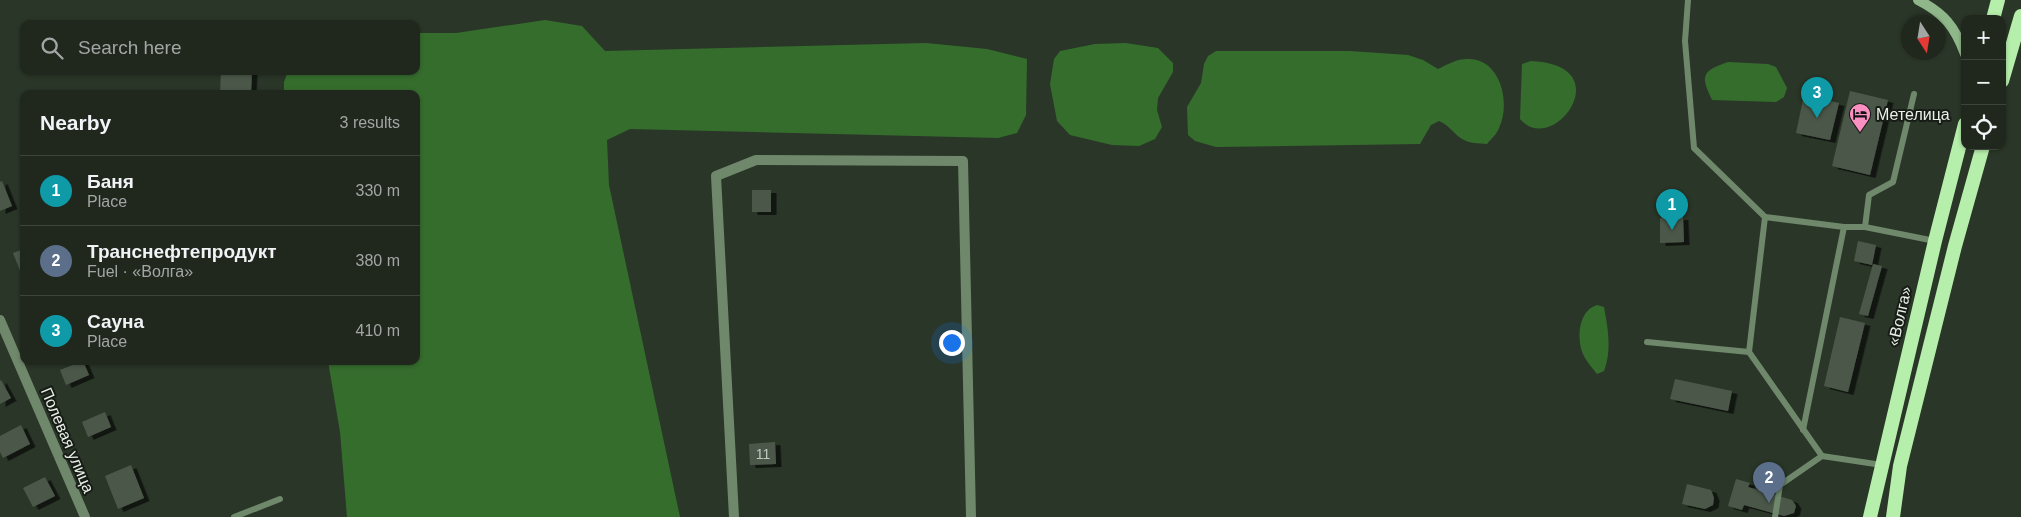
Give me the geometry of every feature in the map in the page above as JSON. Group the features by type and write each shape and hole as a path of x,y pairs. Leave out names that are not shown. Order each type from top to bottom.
{"highway":[{"path":"1994,15 1998,0"},
{"path":"2006,67 2021,16"},
{"name":"«Волга»","path":"1870,517 1935,241 1961,140"},
{"path":"1893,517 1900,466 1954,246 1982,150"}],"main road":[{"path":"1918,0 1935,8 1951,24 1961,45"}],"street":[{"path":"734,517 716,176 756,160 963,161 971,517"},
{"name":"Полевая улица","path":"0,320 86,517"}],"lane":[{"path":"1688,0 1685,41 1694,148 1765,217 1844,227 1865,227 1935,241"},
{"path":"1865,227 1869,195 1893,182 1914,94"},
{"path":"1765,217 1748,352 1822,456"},
{"path":"1803,430 1844,227"},
{"path":"1647,342 1748,352"},
{"path":"1775,517 1780,486 1822,456 1882,465"},
{"path":"234,517 280,499"}],"green space":[{"path":"545,20 582,26 605,51 926,43 987,49 1027,59 1026,115 1017,133 998,138 630,129 607,140 609,185 680,517 347,517 340,432 329,365 420,365 420,90 284,90 284,82 287,75 420,75 420,33 456,33"},
{"path":"1126,43 1158,48 1173,63 1173,72 1158,98 1157,110 1162,127 1155,139 1139,146 1112,145 1070,135 1057,121 1050,84 1054,59 1060,51 1095,44"},
{"path":"1216,51 1350,51 1408,55 1423,60 1438,69 1460,60 1479,61 1488,66 1500,84 1504,107 1502,118 1497,132 1487,144 1465,141 1439,121 1431,125 1420,144 1216,147 1195,141 1188,135 1187,107 1201,83 1204,64 1208,56"},
{"path":"1531,61 1558,66 1572,77 1576,91 1572,106 1562,119 1548,127 1533,128 1520,119 1522,64"},
{"path":"1728,62 1768,64 1776,67 1787,88 1784,97 1776,102 1712,100 1706,85 1706,75 1713,68"},
{"path":"1597,305 1604,307 1609,347 1604,371 1597,374 1582,351 1580,328 1585,314 1590,308"}],"building":[{"path":"221,75 252,75 251,90 220,90"},
{"name":"Метелица","path":"1850,91 1888,100 1870,175 1832,166"},
{"path":"1804,95 1839,103 1830,140 1796,133"},
{"path":"2,181 12,206 0,211 0,182"},
{"path":"752,190 771,190 771,212 752,212"},
{"path":"1683,217 1684,242 1660,243 1660,218"},
{"path":"1858,241 1876,245 1872,265 1854,261"},
{"path":"20,250 20,270 13,253"},
{"path":"1873,264 1882,266 1868,316 1859,314"},
{"path":"1840,317 1865,323 1848,392 1824,386"},
{"path":"73,365 85,365 89,375 66,385 60,370"},
{"path":"1675,379 1732,391 1728,411 1670,399"},
{"path":"0,381 11,398 0,404"},
{"path":"105,412 111,427 88,437 82,422"},
{"path":"21,425 30,444 3,458 0,452 0,436"},
{"path":"775,442 776,464 750,465 749,444"},
{"path":"131,465 144,498 118,509 105,476"},
{"path":"45,477 55,496 33,507 23,488"},
{"path":"1736,479 1750,483 1748,487 1792,500 1796,506 1794,513 1784,516 1744,505 1742,510 1728,506"},
{"path":"1687,484 1711,490 1714,498 1713,505 1705,509 1682,504"}],"place":[{"name":"Сауна","path":"1817,118"},
{"name":"Метелица","path":"1860,133"},
{"name":"Баня","path":"1672,230"},
{"name":"Транснефтепродукт","path":"1769,503"}]}
